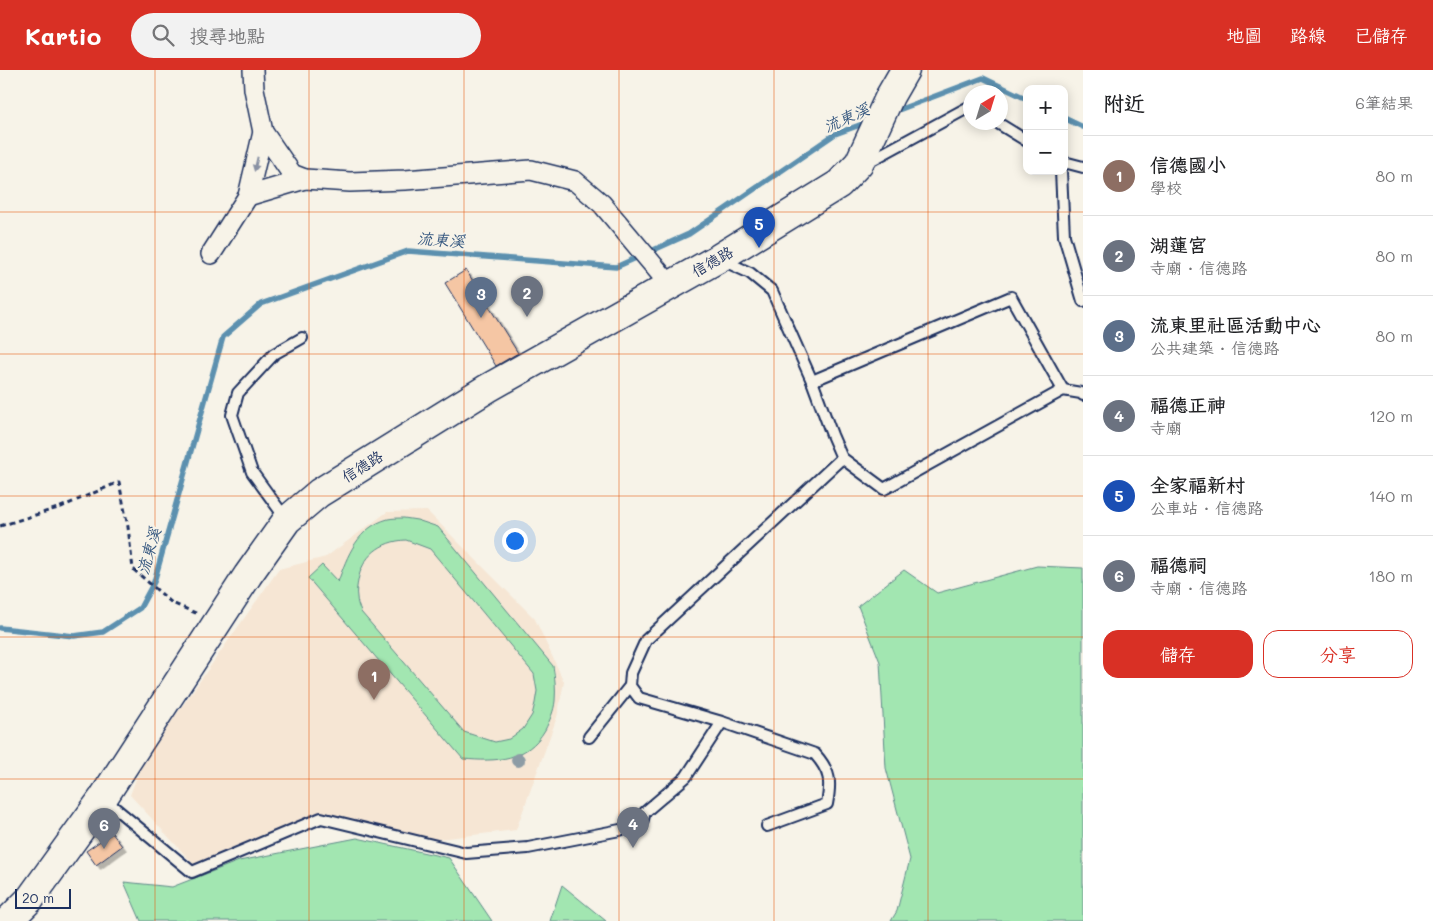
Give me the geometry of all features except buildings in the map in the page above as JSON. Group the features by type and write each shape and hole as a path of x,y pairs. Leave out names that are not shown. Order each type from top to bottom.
{"street":[{"path":"253,70 254,88 263,132 292,174 305,178 350,182 405,180 531,170 575,181 602,204 664,278"},
{"path":"854,168 905,70"},
{"path":"211,254 248,196 263,132"},
{"name":"信德路","path":"8,921 30,899 103,798 248,575 287,520 319,493 664,278 718,258 838,184 854,168"},
{"path":"248,196 305,178"}],"lane":[{"path":"854,168 963,110"},
{"path":"1008,129 1023,139"},
{"path":"1068,163 1083,167"},
{"path":"1061,175 1064,236 1083,301"},
{"path":"718,258 750,273 772,291 812,380 842,458 884,489 1063,390 1083,395"},
{"path":"812,380 1011,297 1063,390"},
{"path":"287,520 252,472 232,415 238,393 274,354 302,338"},
{"path":"589,737 630,686 631,672 646,640 842,458"},
{"path":"630,686 638,698 722,722 815,754 825,765 830,786 827,804 767,826"},
{"path":"642,826 645,812 686,777 722,722"},
{"path":"103,798 192,872 321,818 466,853 528,848 620,830"}],"path":[{"path":"0,526 61,507 119,482 128,527 133,569 172,603"}],"shaded area":[{"path":"427,511 535,619 564,682 557,717 516,830 430,840 317,817 198,869 130,795 142,763 279,569 326,557 387,512"}],"green space":[{"path":"388,519 417,520 438,527 553,666 555,697 552,716 538,740 520,754 499,759 463,759 308,578 322,565 338,582 345,562 361,536 378,523","holes":["406,540 430,549 534,674 537,691 532,715 523,729 509,739 495,742 464,732 361,612 357,595 358,581 360,572 368,557 381,547 397,541"]},
{"path":"1037,566 1083,568 1083,921 891,921 897,911 910,859 886,768 880,662 858,606 904,570 937,593"},
{"path":"357,838 449,858 492,921 141,921 124,882 172,887 239,861"},
{"path":"562,885 606,921 550,921"}],"waterway":[{"name":"流東溪","path":"893,112 983,78 1023,97"},
{"name":"流東溪","path":"1068,120 1083,127"},
{"name":"流東溪","path":"0,628 74,636 103,632 140,608 154,582 223,337 261,304 408,251 616,267 689,234 835,134 868,122"}],"place":[{"name":"全家福新村","path":"759,248"},
{"name":"湖蓮宮","path":"527,317"},
{"name":"流東里社區活動中心","path":"481,318"},
{"name":"信德國小","path":"374,700"},
{"name":"福德正神","path":"633,848"},
{"name":"福德祠","path":"104,849"}]}
